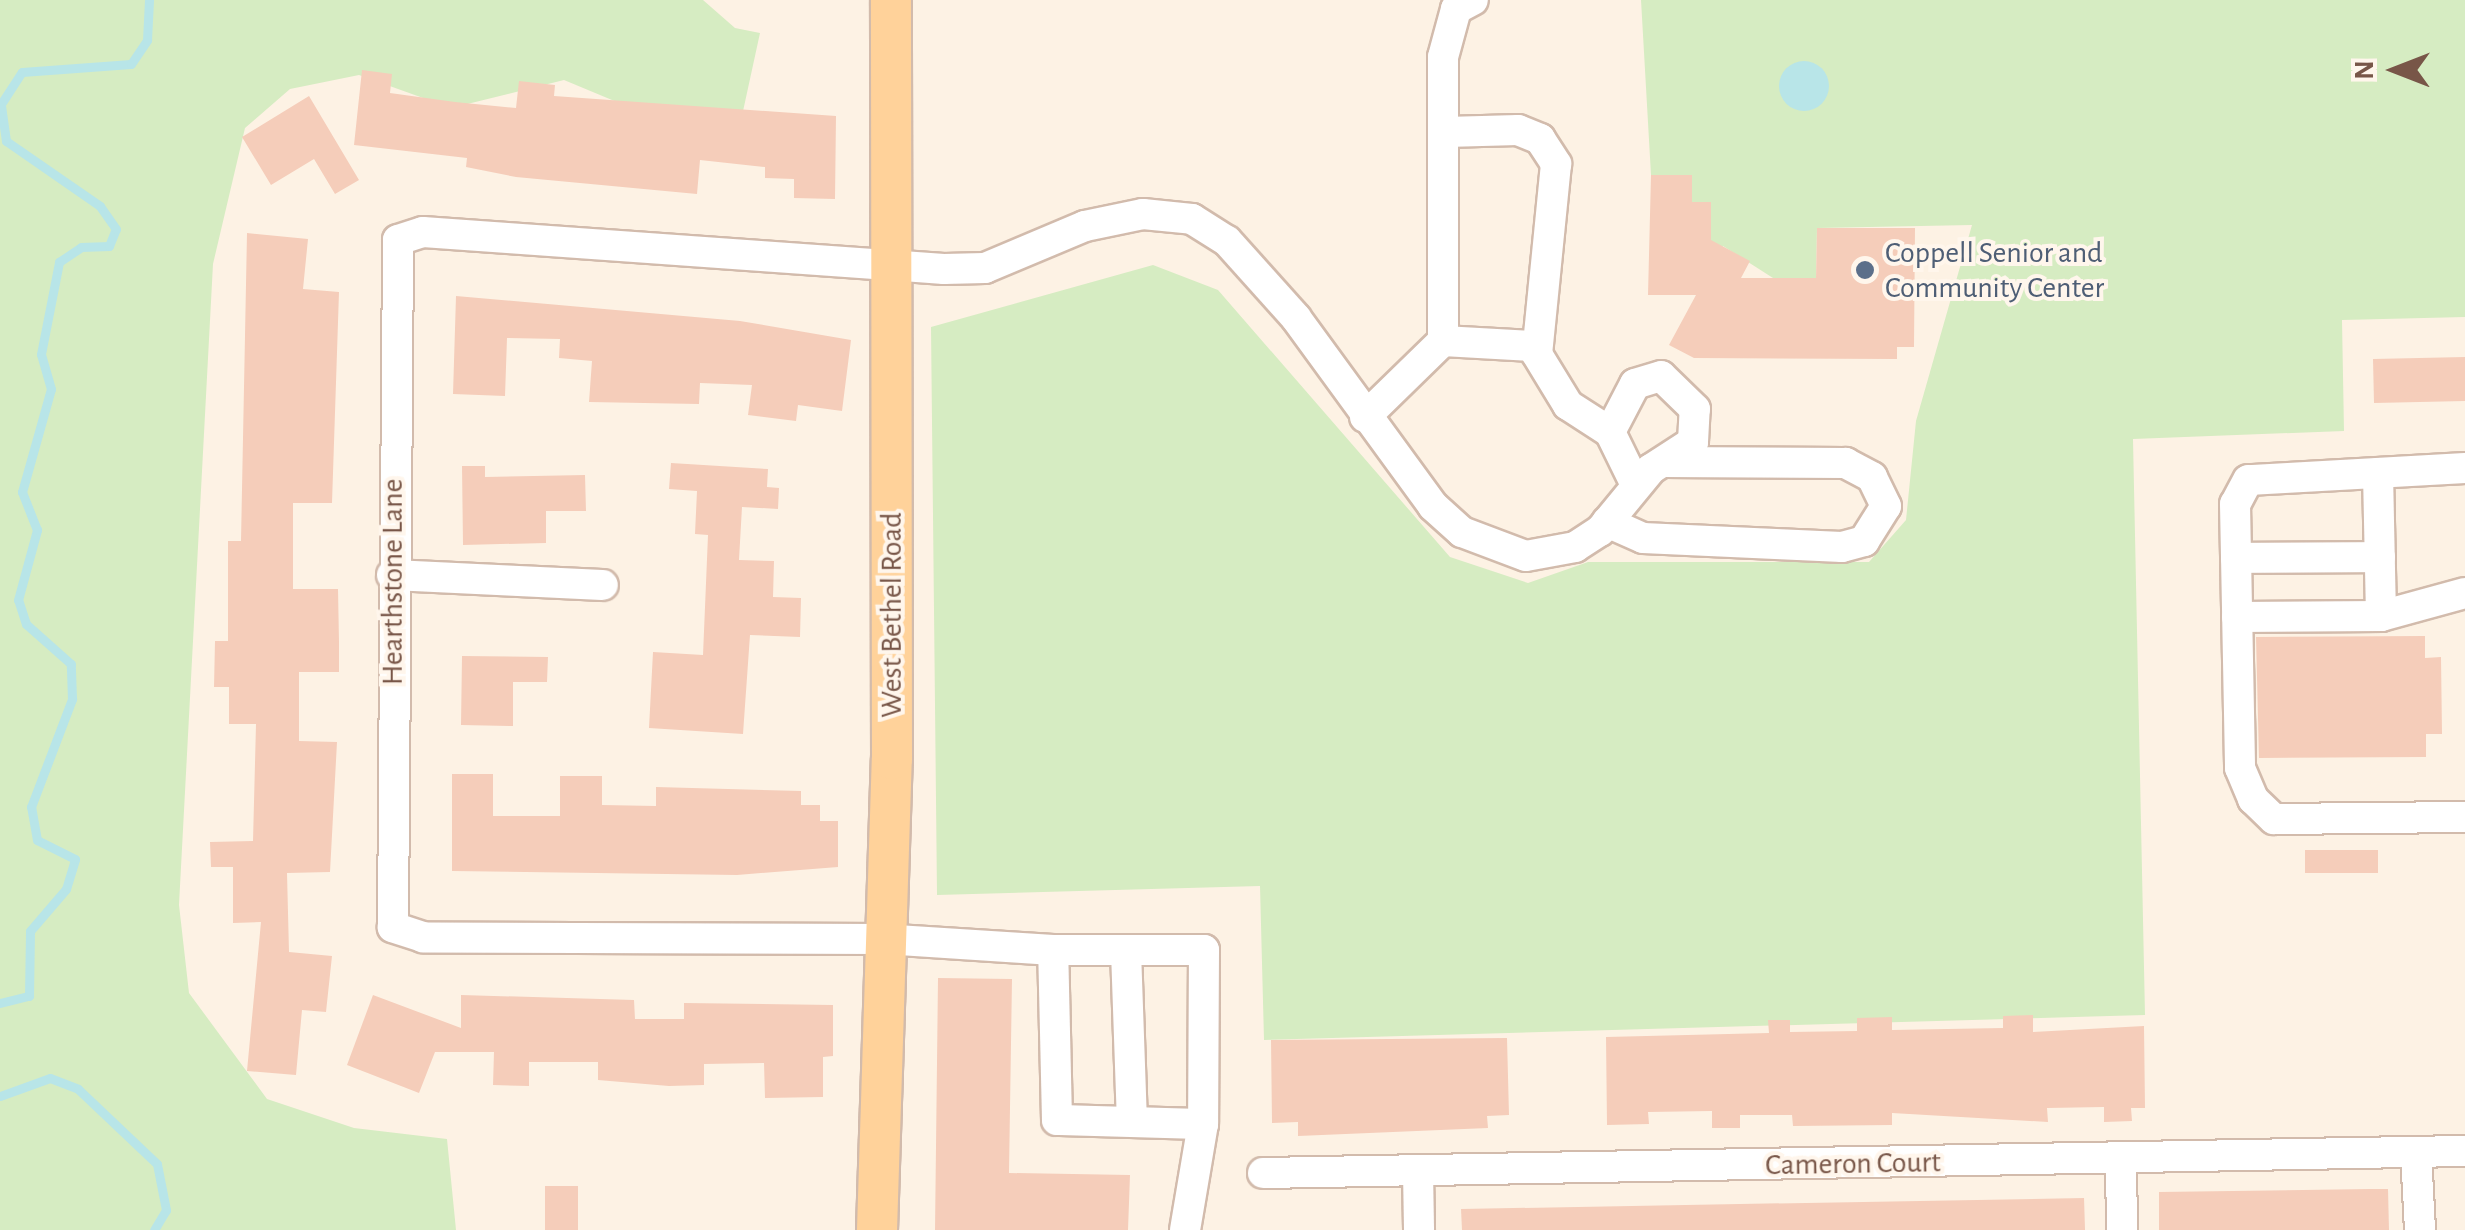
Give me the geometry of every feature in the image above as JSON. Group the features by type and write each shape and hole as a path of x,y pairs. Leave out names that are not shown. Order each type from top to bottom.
{"main road":[{"name":"West Bethel Road","path":"877,1230 892,260 891,0"}],"street":[{"path":"1365,416 1442,342 1446,132 1443,57 1456,9 1473,0"},
{"path":"1446,132 1518,130 1540,139 1556,164 1538,354 1568,405 1610,432 1636,485"},
{"path":"892,260 985,268 1085,226 1143,214 1192,219 1227,241 1296,318 1433,506 1489,546 1554,553 1607,522 1636,485 1693,442 1695,408 1682,388 1648,374 1623,398 1610,432"},
{"name":"Hearthstone Lane","path":"884,938 423,937 393,927 392,575 398,240 423,232 892,260"},
{"path":"1442,342 1538,354"},
{"path":"1607,522 1643,538 1842,547 1864,541 1886,506 1872,478 1846,463 1664,462"},
{"path":"2465,468 2248,480 2235,504 2240,768 2274,819 2465,817"},
{"path":"2378,473 2381,616"},
{"path":"2236,558 2380,557"},
{"path":"392,575 603,585"},
{"path":"2237,617 2381,616 2465,594"},
{"path":"884,938 1053,950 1204,950 1203,1124 1185,1230"},
{"path":"1053,950 1057,1120 1203,1124"},
{"path":"1126,951 1132,1120"},
{"path":"2420,1230 2441,1152"},
{"name":"Cameron Court","path":"1263,1173 2441,1152"},
{"path":"2120,1160 2122,1230"},
{"path":"1418,1171 1418,1230"}],"green space":[{"path":"0,0 703,0 735,28 760,33 740,125 636,110 564,80 451,108 359,75 290,89 245,128 213,264 179,905 189,993 267,1099 354,1128 447,1139 456,1230 0,1230"},
{"path":"1641,0 2465,0 2465,317 2342,320 2344,431 2133,439 2145,1015 1264,1040 1260,886 937,895 931,327 1153,265 1218,290 1450,557 1528,583 1588,562 1869,562 1906,520 1916,421 1972,225 1817,228 1816,278 1773,278 1723,246 1711,266 1711,202 1692,202 1692,175 1651,175"}],"water":[{"path":"1804,61 1822,68 1829,86 1822,104 1804,111 1786,104 1779,86 1786,68"}],"building":[{"path":"362,70 392,74 390,93 516,108 519,81 555,85 554,96 836,116 835,199 794,198 794,179 765,178 765,167 700,160 697,194 516,177 466,167 467,158 354,145"},
{"path":"309,96 359,180 335,194 314,159 271,185 242,137"},
{"name":"Coppell Senior and Community Center","path":"1651,175 1692,175 1692,202 1711,202 1711,240 1750,261 1741,278 1816,278 1817,228 1915,228 1914,347 1897,347 1897,359 1694,358 1669,345 1696,295 1648,295"},
{"path":"247,233 308,239 303,289 339,292 332,503 293,503 293,589 338,589 339,642 339,672 299,672 299,741 337,742 330,872 287,873 289,952 332,956 326,1012 302,1010 296,1075 247,1071 261,922 233,923 233,867 211,867 210,842 253,841 256,724 229,724 229,687 214,687 215,641 228,641 228,541 241,541"},
{"path":"456,296 740,321 851,340 842,411 798,405 796,421 748,415 752,385 700,383 699,404 589,402 592,361 559,358 560,339 507,338 505,396 453,394"},
{"path":"2465,357 2465,401 2374,403 2373,359"},
{"path":"671,463 768,469 767,487 779,488 778,509 742,507 739,560 774,561 773,597 801,598 800,637 750,635 743,734 649,728 653,652 703,655 708,535 695,534 697,491 669,489"},
{"path":"462,466 485,466 485,477 585,475 586,511 546,511 546,543 463,545"},
{"path":"2425,636 2425,658 2441,657 2442,734 2426,734 2426,757 2259,758 2256,637"},
{"path":"462,656 548,657 547,682 513,682 513,726 461,725"},
{"path":"452,774 493,774 493,816 560,816 560,776 602,776 602,805 656,806 656,787 801,791 801,805 820,805 820,821 838,821 838,867 737,875 452,871"},
{"path":"2305,850 2378,850 2378,873 2305,873"},
{"path":"938,978 1012,979 1009,1173 1130,1175 1128,1230 935,1230"},
{"path":"373,995 461,1028 461,995 634,1000 635,1019 684,1019 684,1003 833,1005 833,1056 823,1057 823,1097 765,1098 764,1063 704,1064 704,1085 669,1086 598,1080 598,1062 529,1062 529,1086 493,1085 494,1052 435,1052 419,1093 347,1065"},
{"path":"2033,1015 2033,1032 2144,1026 2145,1108 2131,1108 2132,1121 2104,1122 2104,1107 2047,1108 2048,1122 1892,1113 1892,1125 1793,1126 1792,1115 1740,1115 1740,1128 1712,1128 1712,1111 1648,1112 1649,1124 1607,1125 1606,1037 1769,1033 1768,1020 1790,1020 1790,1032 1857,1031 1857,1018 1892,1017 1892,1030 2003,1028 2003,1016"},
{"path":"1507,1038 1509,1115 1487,1116 1488,1128 1298,1136 1298,1122 1272,1123 1271,1040"},
{"path":"545,1186 578,1186 578,1230 545,1230"},
{"path":"2388,1189 2389,1230 2159,1230 2159,1192"},
{"path":"2084,1198 2085,1230 1462,1230 1461,1209"}],"waterway":[{"path":"0,1003 29,996 30,931 66,889 75,859 37,840 31,807 72,699 71,664 26,624 18,600 37,530 22,492 51,389 41,354 59,262 81,247 109,246 116,229 100,206 6,141 1,104 22,72 131,64 147,40 149,0"},
{"path":"0,1096 50,1078 78,1089 157,1164 166,1210 154,1230"}],"place":[{"name":"Coppell Senior and Community Center","path":"1865,270"}]}
